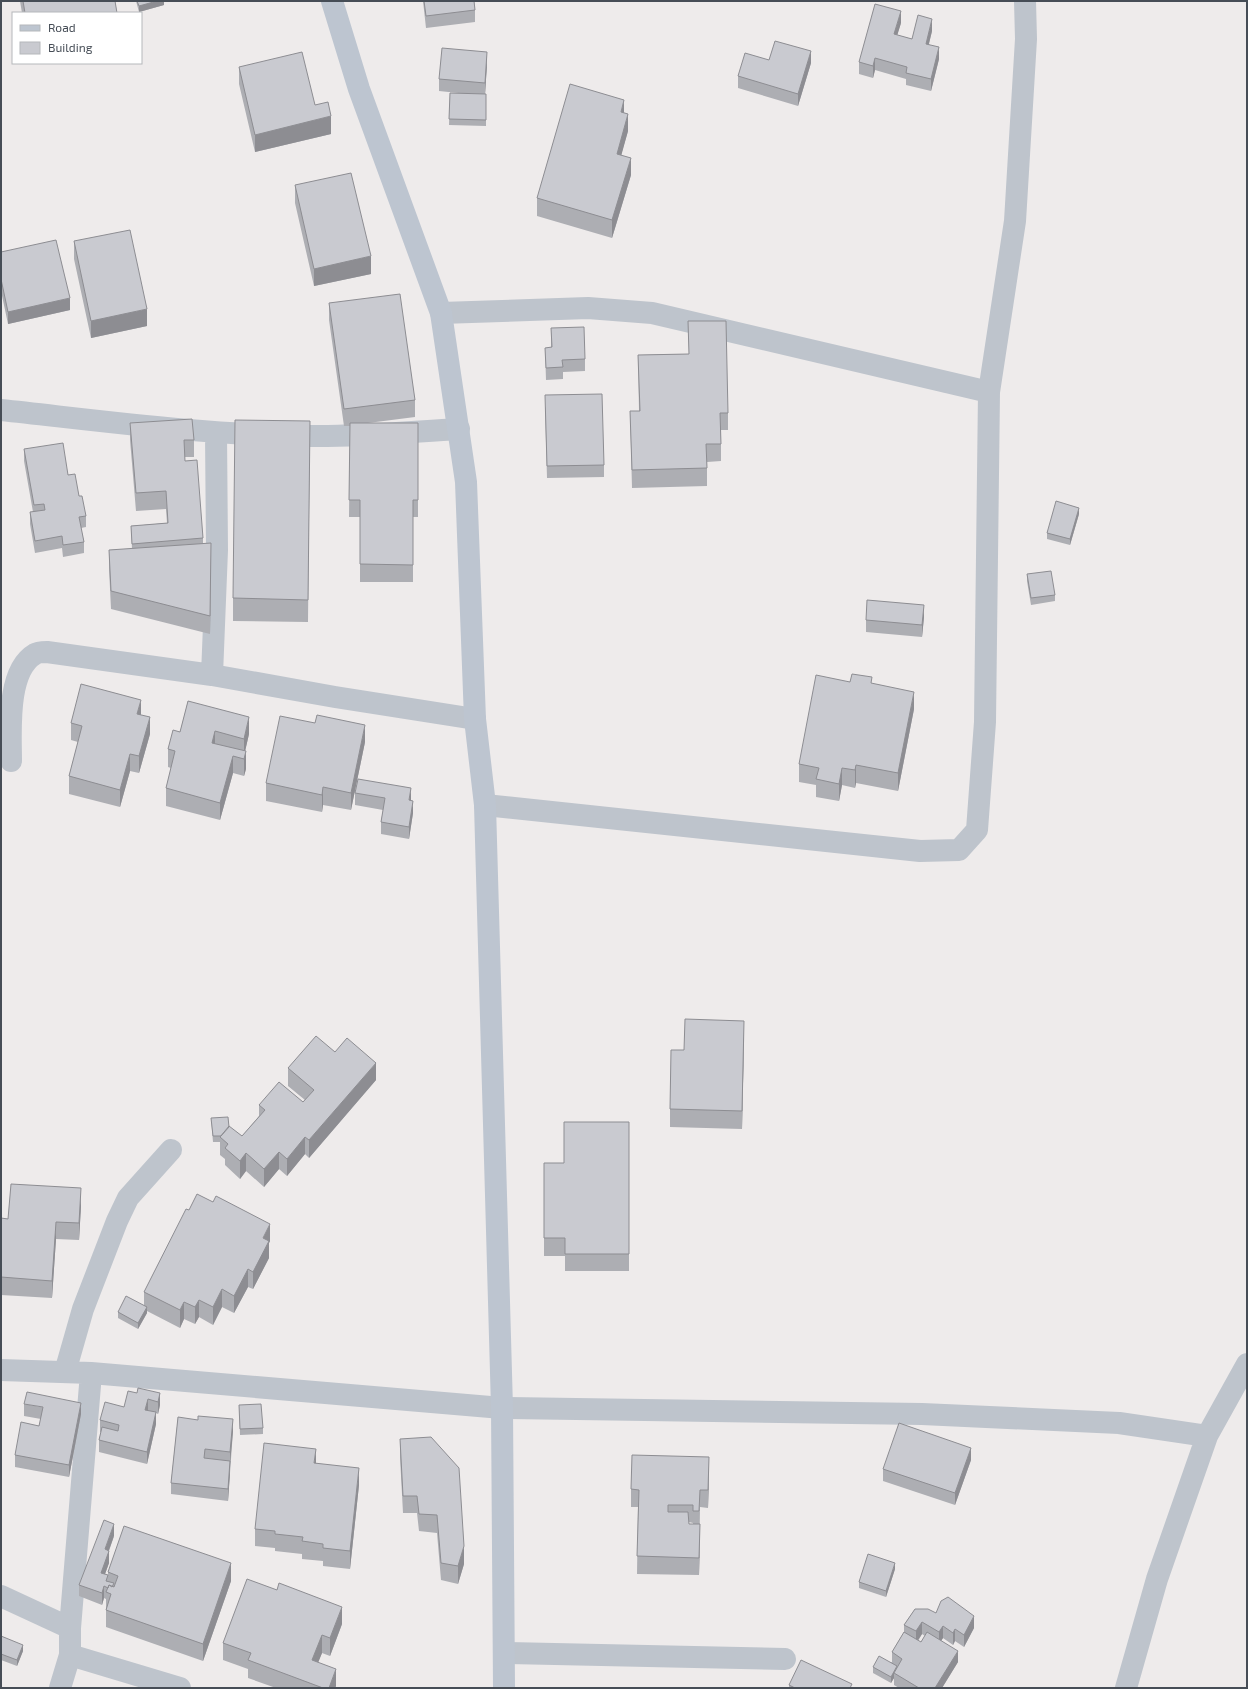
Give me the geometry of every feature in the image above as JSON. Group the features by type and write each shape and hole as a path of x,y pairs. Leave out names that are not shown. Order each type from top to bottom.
{"street":[{"path":"332,1 359,89 440,313 466,482 475,719 485,806 502,1408 504,1688"},
{"path":"485,806 920,852 959,850 977,830 985,722 989,392 1014,221 1026,40 1025,1"},
{"path":"440,313 588,308 652,313 989,392"},
{"path":"1,410 216,433 309,436 458,429"},
{"path":"212,675 217,550 216,433"},
{"path":"11,761 11,712 17,680 27,661 36,653 47,652 212,675 335,697 475,719"},
{"path":"64,1372 83,1309 122,1210 128,1198 171,1150"},
{"path":"1126,1688 1157,1579 1207,1436 1247,1364"},
{"path":"1,1370 91,1373 502,1408 922,1414 1119,1423 1207,1436"},
{"path":"60,1688 70,1655 70,1628 91,1373"},
{"path":"1,1596 70,1628"},
{"path":"504,1653 785,1659"},
{"path":"70,1655 180,1688"}],"building":[{"path":"23,1 115,1 117,12 25,12"},
{"path":"137,1 157,1 139,6"},
{"path":"424,1 474,1 475,10 426,16"},
{"path":"875,4 901,11 894,34 912,39 918,15 932,19 926,44 939,47 931,79 906,73 907,67 875,58 873,66 859,62"},
{"path":"775,41 811,51 798,94 738,76 745,53 769,60"},
{"path":"442,48 487,52 485,83 439,79"},
{"path":"302,52 315,105 328,102 331,116 255,135 239,67"},
{"path":"570,84 624,100 621,112 628,114 617,154 631,158 612,220 537,198"},
{"path":"450,93 486,94 486,120 449,119"},
{"path":"351,173 371,256 314,269 295,185"},
{"path":"130,230 147,309 91,321 74,241"},
{"path":"56,240 70,298 8,312 1,279 1,252"},
{"path":"400,294 415,400 344,409 329,303"},
{"path":"688,321 726,321 728,413 720,413 721,444 706,444 707,468 632,470 630,411 640,411 638,355 689,354"},
{"path":"584,327 585,359 562,360 563,367 546,368 545,348 552,347 551,328"},
{"path":"602,394 604,465 547,466 545,395"},
{"path":"192,419 194,440 184,440 185,461 197,460 203,538 132,544 131,526 168,523 166,491 136,493 130,423"},
{"path":"235,420 310,421 308,600 233,598"},
{"path":"350,423 418,423 418,500 413,500 413,565 360,564 360,500 349,500"},
{"path":"63,443 68,475 75,474 79,496 82,496 86,516 79,517 84,542 63,545 62,536 35,541 30,512 45,510 44,504 34,505 24,449"},
{"path":"1056,501 1079,508 1070,539 1047,533"},
{"path":"211,543 210,616 111,591 109,550"},
{"path":"1051,571 1055,595 1031,598 1027,574"},
{"path":"867,600 924,605 922,625 866,620"},
{"path":"852,674 872,677 871,683 914,692 898,773 856,765 855,770 842,768 839,784 816,779 819,768 799,764 816,675 850,682"},
{"path":"81,684 141,700 137,714 150,717 139,756 130,754 120,790 69,776 82,726 71,723"},
{"path":"188,701 249,717 244,739 215,731 212,743 246,751 244,759 233,756 220,803 166,788 175,751 168,749 173,730 180,732"},
{"path":"317,715 365,725 351,793 323,787 322,795 266,783 280,716 315,723"},
{"path":"358,779 411,788 409,800 413,801 409,827 381,822 385,798 355,793"},
{"path":"685,1019 744,1021 742,1111 670,1109 671,1050 684,1050"},
{"path":"316,1036 335,1052 347,1038 376,1063 309,1140 305,1137 287,1159 279,1152 264,1169 246,1153 240,1161 225,1148 228,1144 220,1137 229,1126 242,1136 265,1110 259,1105 279,1082 303,1102 314,1090 288,1068"},
{"path":"228,1117 229,1127 221,1136 213,1136 211,1118"},
{"path":"564,1122 629,1122 629,1254 565,1254 565,1238 544,1238 544,1163 564,1163"},
{"path":"11,1184 81,1188 79,1223 56,1222 52,1281 1,1277 1,1218 8,1219"},
{"path":"197,1194 213,1202 216,1196 270,1224 263,1238 269,1241 253,1272 248,1269 234,1296 222,1289 213,1307 199,1300 195,1307 184,1302 180,1310 144,1292 186,1209 189,1210"},
{"path":"126,1296 147,1307 138,1323 118,1312"},
{"path":"138,1388 160,1393 158,1402 148,1399 145,1410 156,1412 147,1452 99,1440 102,1427 118,1431 119,1425 100,1420 105,1402 124,1407 128,1391 137,1393"},
{"path":"27,1392 81,1403 69,1465 15,1455 21,1422 39,1426 43,1407 24,1404"},
{"path":"261,1404 263,1428 240,1429 239,1405"},
{"path":"198,1416 233,1419 230,1452 205,1449 204,1458 230,1461 228,1489 171,1483 178,1417 198,1420"},
{"path":"899,1423 971,1448 955,1493 883,1469"},
{"path":"431,1437 459,1468 464,1546 458,1566 441,1563 437,1515 419,1514 417,1496 403,1496 400,1439"},
{"path":"264,1443 316,1449 314,1463 359,1468 350,1551 323,1548 323,1544 302,1541 303,1537 275,1534 275,1531 255,1529"},
{"path":"632,1455 709,1457 708,1490 700,1490 699,1511 693,1511 693,1505 668,1505 668,1512 688,1512 689,1524 700,1524 699,1558 637,1556 639,1490 631,1489"},
{"path":"104,1520 114,1524 105,1549 109,1551 101,1573 108,1575 106,1581 114,1583 112,1587 109,1585 108,1588 104,1586 102,1593 79,1585"},
{"path":"124,1526 231,1563 203,1644 106,1610 111,1594 106,1592 109,1585 114,1587 118,1576 108,1572"},
{"path":"868,1554 895,1563 886,1591 859,1582"},
{"path":"247,1579 277,1590 279,1583 342,1607 330,1638 322,1635 312,1660 336,1669 329,1688 323,1688 248,1660 251,1653 223,1643"},
{"path":"948,1597 974,1616 964,1635 955,1629 953,1633 943,1626 939,1632 922,1622 916,1631 904,1625 915,1609 928,1609 936,1613 941,1601"},
{"path":"904,1632 921,1642 927,1632 958,1651 935,1688 919,1688 894,1673 902,1659 892,1652"},
{"path":"1,1636 23,1645 17,1660 1,1654"},
{"path":"879,1656 897,1666 891,1677 873,1667"},
{"path":"801,1660 852,1684 850,1688 795,1688 789,1685"}]}
